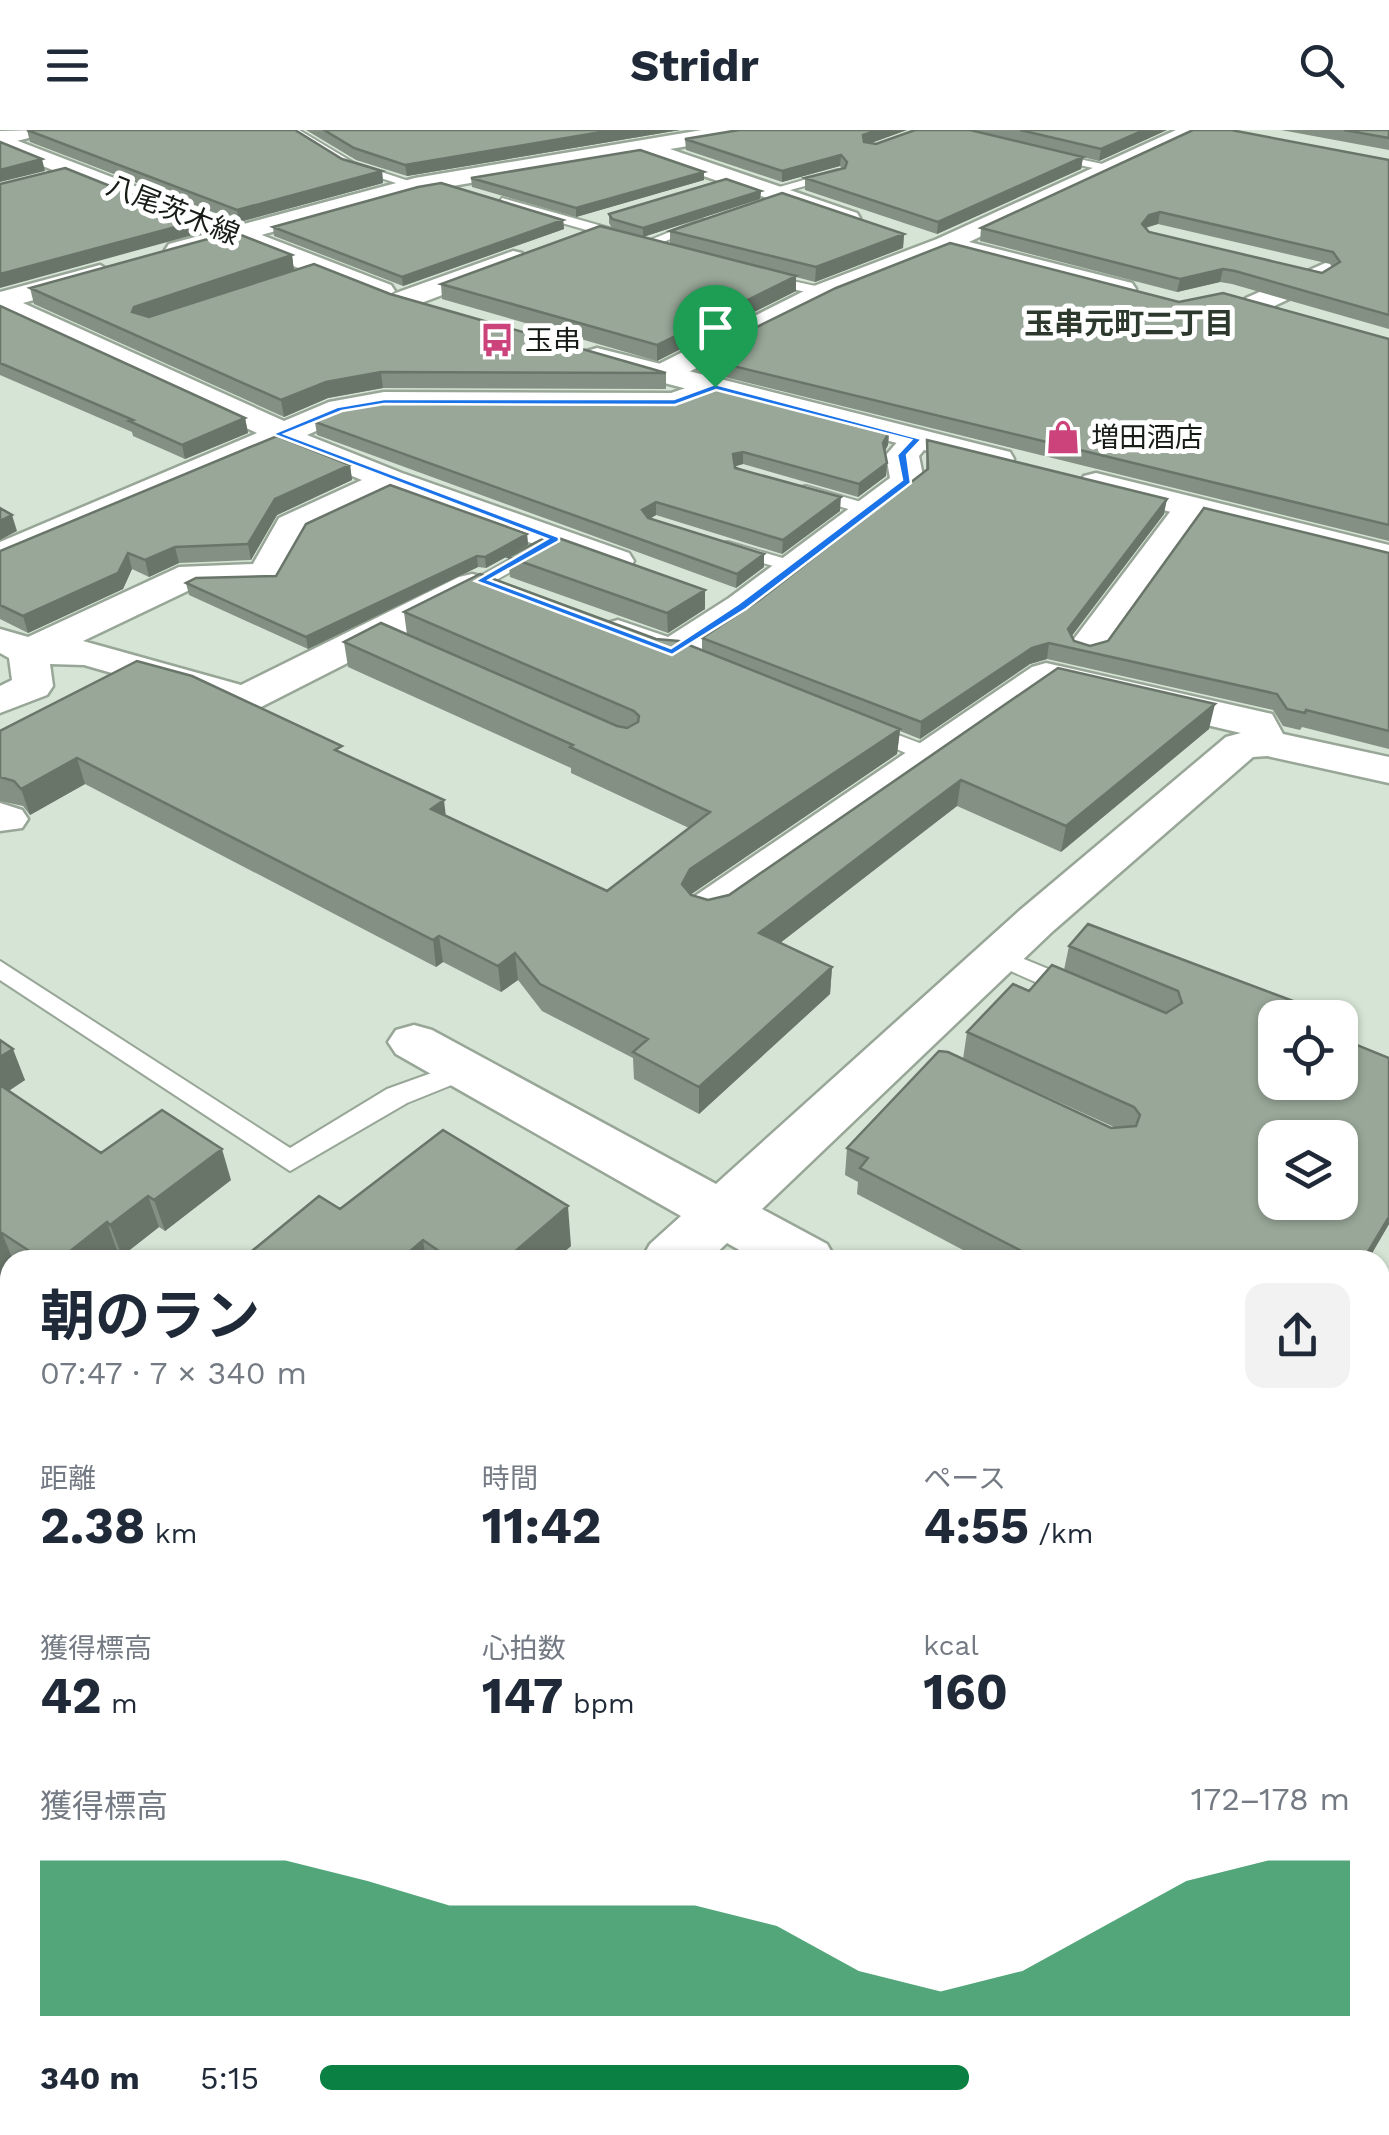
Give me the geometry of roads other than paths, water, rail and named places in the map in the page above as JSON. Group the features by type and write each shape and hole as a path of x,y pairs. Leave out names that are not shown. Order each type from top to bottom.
{"street":[{"path":"0,139 33,130"},
{"path":"596,130 723,182 890,232 1139,293"},
{"path":"161,255 422,184 742,130"},
{"path":"660,374 824,292 942,245 1195,130"},
{"name":"八尾茨木線","path":"0,139 64,174 233,235 314,272 457,316"},
{"path":"403,300 576,232"},
{"path":"1292,315 1247,302 1351,259"},
{"path":"0,302 126,266"},
{"path":"1284,266 1320,274"},
{"path":"0,302 279,433 390,480 649,573"},
{"path":"567,348 1027,466"},
{"path":"0,555 340,409 384,402 675,402 715,387"},
{"path":"585,620 680,655 907,481 902,455 917,439"},
{"path":"1063,475 1389,556"},
{"path":"14,646 192,574 264,575 292,525 390,480"},
{"path":"1088,646 1191,506"},
{"path":"14,646 86,653 245,699 385,637 480,581 532,600"},
{"path":"705,593 742,606"},
{"path":"0,701 33,686 14,646"},
{"path":"709,908 1046,675 1257,723 1266,742"},
{"path":"681,1250 719,1213 920,1052 997,956 1242,746 1266,742 1389,770"},
{"path":"414,1042 787,1250"}],"lane":[{"path":"291,130 350,164 465,192"},
{"path":"1037,153 1107,168"},
{"path":"773,197 839,174"},
{"path":"483,197 576,232 670,252"},
{"path":"646,244 728,215"},
{"path":"740,273 824,292"},
{"path":"779,483 869,510"},
{"path":"480,581 556,539"},
{"path":"707,540 794,567"},
{"path":"844,720 930,755"},
{"path":"997,956 1106,1003"},
{"path":"0,969 290,1161 397,1096 466,1070"}],"place":[{"name":"玉串","path":"497,340"},
{"name":"増田酒店","path":"1063,437"}],"district":[{"name":"玉串元町二丁目","path":"1129,323"}]}
